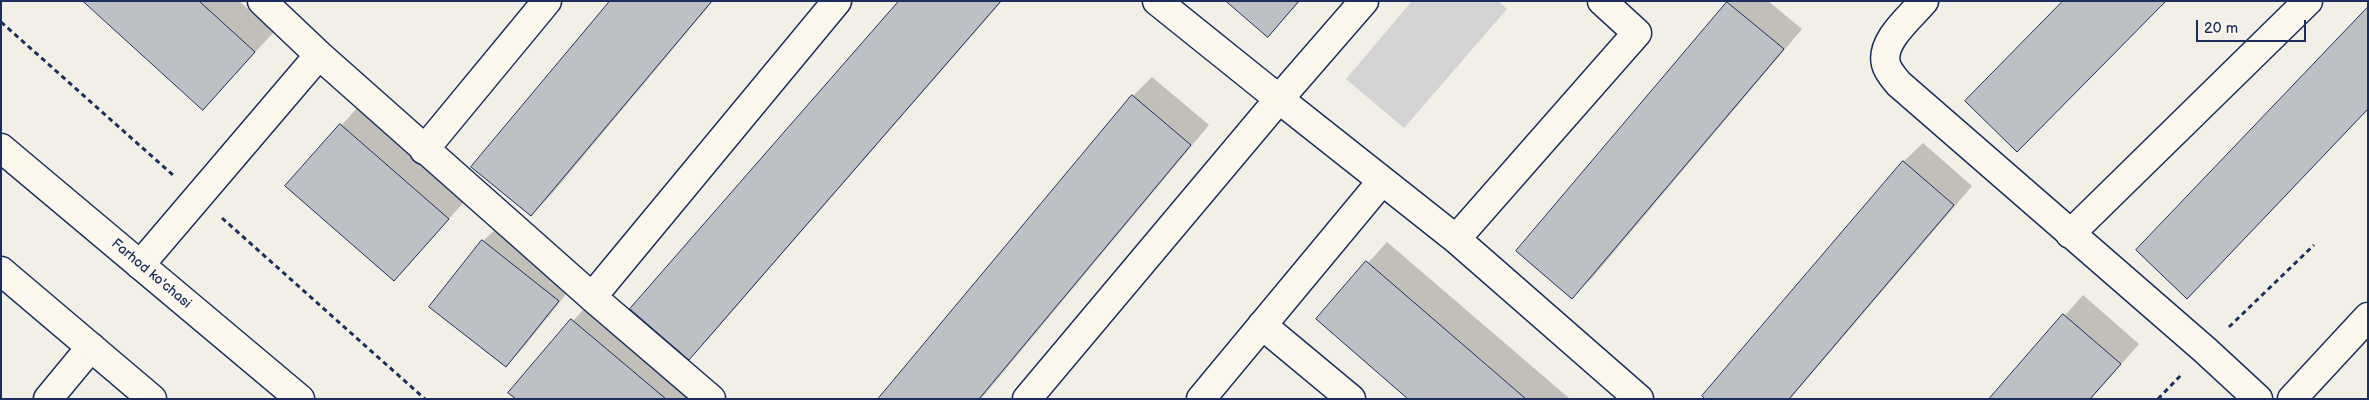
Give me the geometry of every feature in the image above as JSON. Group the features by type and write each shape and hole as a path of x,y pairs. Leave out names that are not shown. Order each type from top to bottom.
{"main road":[{"path":"262,1 424,150 711,399"},
{"path":"424,150 547,1"},
{"path":"592,296 837,1"},
{"path":"1157,1 1456,239 1639,399"},
{"path":"1027,399 1279,98 1364,1"},
{"path":"1456,239 1638,33 1602,1"},
{"path":"1924,1 1889,43 1886,53 1886,64 1890,74 2070,234 2205,350 2258,399"},
{"path":"2070,234 2308,1"},
{"path":"140,265 320,55"},
{"name":"Farhod ko'chasi","path":"1,148 300,399"},
{"path":"1201,399 1382,181"},
{"path":"1,271 152,399"},
{"path":"2292,399 2368,318"},
{"path":"1262,325 1351,399"},
{"path":"48,399 91,347"}],"path":[{"path":"2158,399 2205,350 2314,245"}],"shaded area":[{"path":"1412,1 1498,1 1507,9 1404,128 1346,79"}],"building":[{"path":"83,1 199,1 255,52 203,110"},
{"path":"610,1 712,1 531,216 471,167"},
{"path":"899,1 1001,1 689,360 630,309"},
{"path":"1226,1 1299,1 1268,37"},
{"path":"2063,1 2166,1 2017,152 1965,101"},
{"path":"1727,2 1784,49 1572,299 1516,251"},
{"path":"2368,7 2368,109 2187,299 2136,250"},
{"path":"1132,95 1191,145 979,399 878,399"},
{"path":"340,124 449,219 394,281 285,186"},
{"path":"1903,161 1954,205 1789,399 1705,399 1702,396"},
{"path":"482,240 559,301 506,367 429,307"},
{"path":"1366,261 1526,399 1408,399 1316,319"},
{"path":"2063,314 2121,364 2090,399 1989,399"},
{"path":"571,319 666,399 516,399 508,393"}]}
